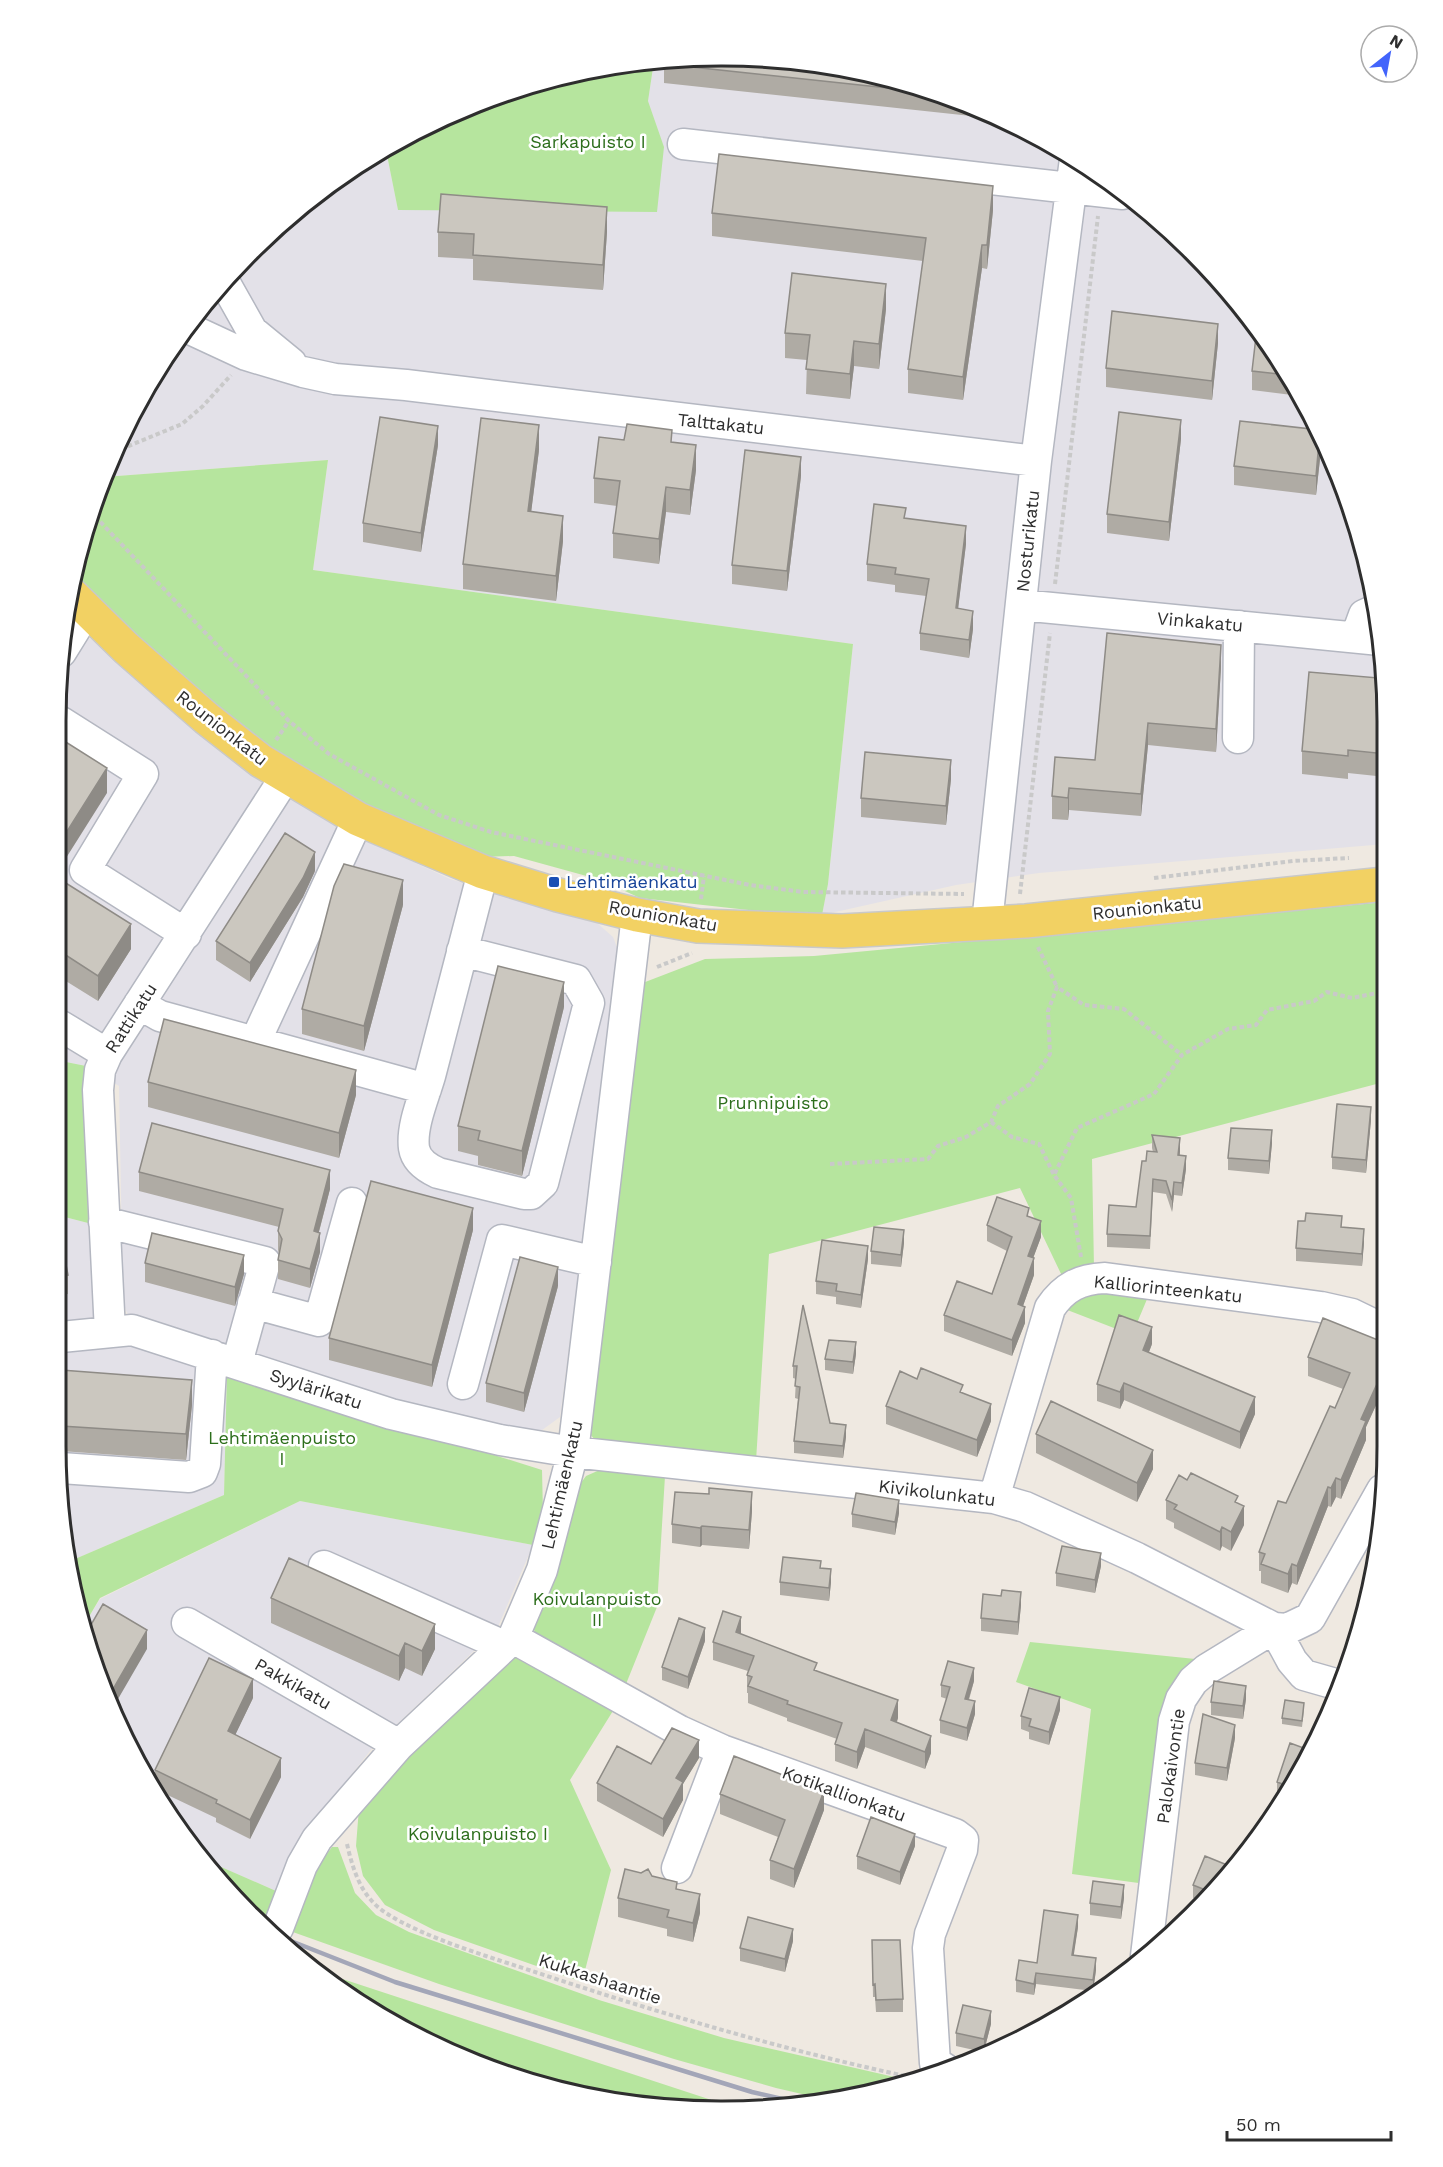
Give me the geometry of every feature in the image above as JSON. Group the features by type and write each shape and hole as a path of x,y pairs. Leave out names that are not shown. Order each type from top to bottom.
{"main road":[{"name":"Rounionkatu","path":"79,602 206,718 261,762 358,819 483,872 558,895 637,915 698,926 842,931 1026,903 1377,885"}],"street":[{"path":"683,144 1073,173 1101,186"},
{"name":"Nosturikatu","path":"987,908 1036,461 1073,173"},
{"path":"228,290 252,331 303,372"},
{"name":"Talttakatu","path":"195,331 246,355 334,379 406,385 1036,461"},
{"name":"Vinkakatu","path":"1021,605 1368,638"},
{"path":"1367,614 1364,615 1368,638"},
{"path":"1238,738 1239,626"},
{"path":"66,725 144,774 85,870 186,934"},
{"name":"Rattikatu","path":"110,1332 98,1090 100,1070 107,1054 286,776"},
{"path":"255,1042 358,819"},
{"path":"462,951 576,981 589,1003 543,1183 538,1189 524,1194 438,1173 427,1168 414,1150 414,1137 426,1089 462,951 483,872"},
{"name":"Lehtimäenkatu","path":"278,1928 302,1865 317,1839 399,1745 509,1642 543,1570 573,1452 637,915"},
{"path":"139,1004 160,1016 426,1089"},
{"path":"66,1029 107,1054"},
{"path":"254,1303 319,1321 351,1203"},
{"path":"67,1468 196,1476 202,1472 205,1464 198,1388 224,1359 254,1303 265,1262 104,1222"},
{"path":"463,1384 502,1240 596,1262"},
{"name":"Kalliorinteenkatu","path":"994,1498 1050,1308 1058,1295 1072,1285 1088,1279 1105,1278 1321,1307 1352,1314 1377,1326"},
{"name":"Syylärikatu","path":"66,1336 132,1330 391,1414 500,1440 573,1452"},
{"name":"Kivikolunkatu","path":"573,1452 994,1498 1025,1507 1137,1558 1274,1628"},
{"name":"Palokaivontie","path":"1147,1944 1174,1721 1181,1699 1193,1681 1208,1669 1274,1628 1287,1629 1310,1618 1374,1504"},
{"name":"Kotikallionkatu","path":"324,1566 509,1642 680,1731 722,1750 955,1834 963,1840 962,1850 930,1934 928,1948 935,2063 937,2064"},
{"name":"Pakkikatu","path":"186,1623 399,1745"},
{"path":"1274,1628 1292,1662 1304,1675 1332,1683"},
{"path":"678,1868 722,1750"}],"path":[{"path":"1112,194 1052,608 1026,903 1057,987 1084,1005 1124,1009 1182,1055"},
{"path":"127,447 182,424 222,388 246,355"},
{"path":"98,519 289,721 338,760 439,815 491,832 750,885 803,892 987,908 1026,903"},
{"path":"1150,879 1293,861 1351,858"},
{"path":"830,1164 928,1159 938,1146 966,1137 991,1122 998,1106 1030,1084 1050,1054 1048,1011 1057,987"},
{"path":"1054,1175 1077,1128 1154,1094 1182,1055 1228,1029 1256,1025 1267,1010 1314,1001 1327,992 1352,998 1377,993"},
{"path":"991,1122 1012,1137 1039,1144 1054,1175 1071,1198 1082,1263 1088,1279"},
{"name":"Kukkashaantie","path":"330,1823 346,1840 353,1870 364,1892 385,1913 415,1928 492,1958 735,2035 903,2075"}],"shaded area":[{"path":"679,67 752,67 855,80 891,88 972,116 1049,154 1086,176 1121,201 1185,258 1242,322 1267,357 1309,432 1342,511 1355,552 1364,594 1376,679 1377,845 1039,873 956,885 822,915 828,884 853,644 313,570 328,460 114,476 154,394 176,357 201,322 258,258 322,201 357,176 388,158 398,210 664,148 648,101 653,70"},
{"path":"72,634 95,640 189,726 253,774 312,811 370,842 450,879 597,923 613,937 620,955 560,1417 538,1433 390,1400 139,1321 127,1313 123,1302 119,1086 86,1066 66,1062 66,722 67,679"},
{"path":"66,1217 88,1223 95,1314 91,1319 66,1323"},
{"path":"128,1340 227,1371 224,1495 77,1558 67,1488 66,1345"},
{"path":"300,1501 533,1545 497,1629 374,1746 303,1836 286,1866 276,1891 219,1866 176,1810 134,1735 101,1656 89,1617 100,1599"}],"green space":[{"name":"Sarkapuisto I","path":"653,70 648,101 664,147 657,212 398,210 388,158 394,154 471,116 511,101 552,88"},
{"path":"328,460 313,570 853,644 828,884 822,915 794,915 640,898 601,880 514,856 480,857 344,796 257,742 129,632 81,583 88,552 114,476"},
{"name":"Prunnipuisto","path":"1377,903 1377,1084 1092,1159 1094,1268 1063,1278 1020,1188 769,1254 756,1461 598,1443 588,1432 640,984 705,959 814,956"},
{"path":"66,1062 86,1066 88,1223 66,1217"},
{"path":"1078,1288 1150,1292 1132,1335 1057,1306"},
{"name":"Lehtimäenpuisto I","path":"227,1371 542,1470 543,1513 533,1545 300,1501 100,1598 89,1617 77,1558 224,1495"},
{"name":"Koivulanpuisto II","path":"602,1469 665,1476 657,1607 624,1689 540,1641 534,1630 533,1616 578,1487 586,1476"},
{"path":"1030,1642 1205,1660 1146,1884 1072,1874 1091,1709 1016,1682"},
{"name":"Koivulanpuisto I","path":"517,1656 616,1706 570,1780 611,1870 582,1982 434,1930 385,1905 363,1876 356,1846 359,1808 383,1779 505,1663"},
{"path":"332,1847 338,1847 355,1893 376,1915 409,1932 599,2000 724,2038 896,2077 807,2095 674,2059 439,1984 290,1931 314,1871"},
{"path":"219,1866 276,1891 267,1915 258,1909"},
{"path":"338,1978 714,2101 679,2100 594,2088 552,2079 511,2066 432,2033 394,2013"}],"building":[{"path":"690,67 764,67 849,79 893,88"},
{"path":"719,154 993,186 987,245 982,245 963,377 908,369 926,238 712,213"},
{"path":"441,194 607,207 603,265 473,255 474,234 438,232"},
{"path":"792,273 886,284 879,344 854,341 850,374 806,369 810,335 785,333"},
{"path":"1112,311 1218,324 1212,381 1106,368"},
{"path":"1256,341 1277,374 1252,371"},
{"path":"1119,412 1181,420 1169,522 1107,514"},
{"path":"380,417 438,426 421,533 363,523"},
{"path":"481,418 539,425 528,511 563,516 556,576 463,564"},
{"path":"1240,421 1307,429 1318,452 1316,476 1234,466"},
{"path":"627,424 672,430 671,442 696,445 690,490 666,487 659,539 613,533 620,481 594,478 599,437 624,440"},
{"path":"745,450 801,457 787,571 732,565"},
{"path":"874,504 906,508 904,518 966,526 956,608 973,611 969,640 920,633 929,579 895,574 896,568 867,564"},
{"path":"1107,633 1221,645 1216,729 1148,723 1141,794 1069,788 1068,798 1052,796 1055,757 1095,760"},
{"path":"1309,672 1376,678 1377,753 1348,750 1348,756 1302,751"},
{"path":"66,742 107,768 66,833"},
{"path":"865,752 951,760 946,806 861,798"},
{"path":"285,833 315,852 303,878 250,963 216,941"},
{"path":"344,864 403,880 364,1026 302,1009 334,886"},
{"path":"66,883 131,924 98,976 66,955"},
{"path":"498,966 564,982 522,1151 478,1140 480,1131 458,1126"},
{"path":"164,1019 356,1070 339,1133 148,1082"},
{"path":"1337,1104 1371,1107 1366,1160 1332,1157"},
{"path":"152,1123 330,1170 314,1231 320,1233 310,1269 278,1260 282,1239 278,1231 283,1209 139,1172"},
{"path":"1231,1128 1272,1130 1269,1161 1228,1158"},
{"path":"1152,1135 1180,1138 1178,1155 1186,1156 1182,1183 1174,1182 1172,1200 1166,1181 1153,1179 1150,1236 1107,1234 1109,1205 1136,1207 1142,1161 1146,1161 1147,1151 1157,1152"},
{"path":"371,1181 473,1208 432,1365 329,1338"},
{"path":"997,1197 1029,1208 1027,1216 1041,1221 1028,1256 1034,1258 1018,1304 1025,1307 1012,1340 944,1315 957,1281 992,1294 1012,1237 987,1225"},
{"path":"1306,1213 1342,1216 1341,1227 1364,1229 1362,1254 1296,1248 1298,1221 1305,1221"},
{"path":"874,1227 904,1230 901,1255 871,1251"},
{"path":"152,1233 244,1255 235,1287 145,1263"},
{"path":"822,1240 868,1246 861,1295 836,1291 837,1284 816,1281"},
{"path":"520,1257 558,1267 524,1393 486,1383"},
{"path":"803,1305 830,1423 846,1425 843,1446 794,1441 800,1387 795,1386 797,1366 793,1366"},
{"path":"1119,1315 1152,1327 1143,1350 1255,1397 1240,1432 1124,1383 1120,1392 1097,1384"},
{"path":"1323,1318 1377,1340 1377,1384 1361,1419 1366,1421 1341,1480 1336,1478 1331,1488 1328,1487 1297,1566 1292,1564 1288,1574 1261,1564 1265,1554 1259,1552 1278,1501 1286,1503 1330,1406 1335,1408 1350,1373 1308,1357"},
{"path":"829,1340 856,1342 853,1362 825,1359"},
{"path":"921,1368 963,1385 960,1392 991,1404 977,1440 886,1406 900,1371 917,1379"},
{"path":"66,1370 192,1380 186,1434 66,1426"},
{"path":"1051,1401 1153,1450 1137,1483 1036,1434"},
{"path":"1191,1473 1238,1496 1235,1502 1244,1506 1231,1532 1222,1527 1220,1532 1174,1509 1177,1505 1166,1500 1179,1475 1187,1480"},
{"path":"709,1488 752,1492 749,1530 702,1526 700,1528 672,1524 675,1492 709,1494"},
{"path":"856,1493 899,1500 895,1522 852,1514"},
{"path":"1062,1546 1101,1553 1095,1580 1056,1573"},
{"path":"783,1557 821,1561 820,1568 831,1569 829,1588 780,1582"},
{"path":"289,1558 435,1624 422,1651 405,1643 399,1656 271,1598"},
{"path":"1002,1590 1021,1592 1018,1622 981,1618 983,1594 1001,1596"},
{"path":"103,1604 147,1630 113,1689 101,1656 91,1625"},
{"path":"723,1611 741,1617 736,1632 817,1663 814,1670 898,1700 891,1720 931,1736 925,1752 865,1729 857,1752 835,1744 842,1723 787,1704 788,1701 748,1686 752,1677 747,1675 754,1656 713,1642"},
{"path":"679,1618 705,1628 688,1677 662,1667"},
{"path":"209,1658 253,1679 228,1731 281,1758 250,1820 216,1803 217,1800 155,1770"},
{"path":"948,1661 974,1668 965,1699 975,1701 967,1728 940,1720 950,1687 941,1685"},
{"path":"1214,1681 1246,1686 1243,1706 1211,1702"},
{"path":"1029,1688 1060,1697 1049,1732 1029,1726 1031,1719 1021,1716"},
{"path":"1285,1700 1304,1703 1302,1721 1282,1718"},
{"path":"1203,1714 1235,1725 1227,1768 1195,1763"},
{"path":"672,1728 699,1740 676,1778 683,1782 663,1819 597,1783 617,1746 651,1764"},
{"path":"1290,1743 1302,1748 1282,1784 1277,1782"},
{"path":"734,1756 824,1791 794,1869 770,1860 785,1820 720,1794"},
{"path":"871,1817 915,1834 900,1872 857,1856"},
{"path":"1205,1856 1226,1864 1204,1889 1193,1885"},
{"path":"625,1869 641,1873 648,1869 652,1876 677,1882 676,1889 700,1894 693,1923 667,1917 669,1910 618,1898"},
{"path":"1093,1881 1124,1885 1121,1907 1090,1903"},
{"path":"1044,1910 1078,1915 1072,1955 1096,1958 1093,1980 1036,1973 1034,1984 1016,1980 1019,1960 1037,1963"},
{"path":"748,1917 793,1929 785,1959 740,1948"},
{"path":"872,1940 900,1940 903,1999 876,2000 875,1984 873,1985"},
{"path":"963,2005 991,2011 984,2039 956,2033"}],"railway":[{"path":"294,1942 395,1982 752,2092 779,2098"}],"place":[{"name":"Lehtimäenkatu","path":"554,882"}]}
